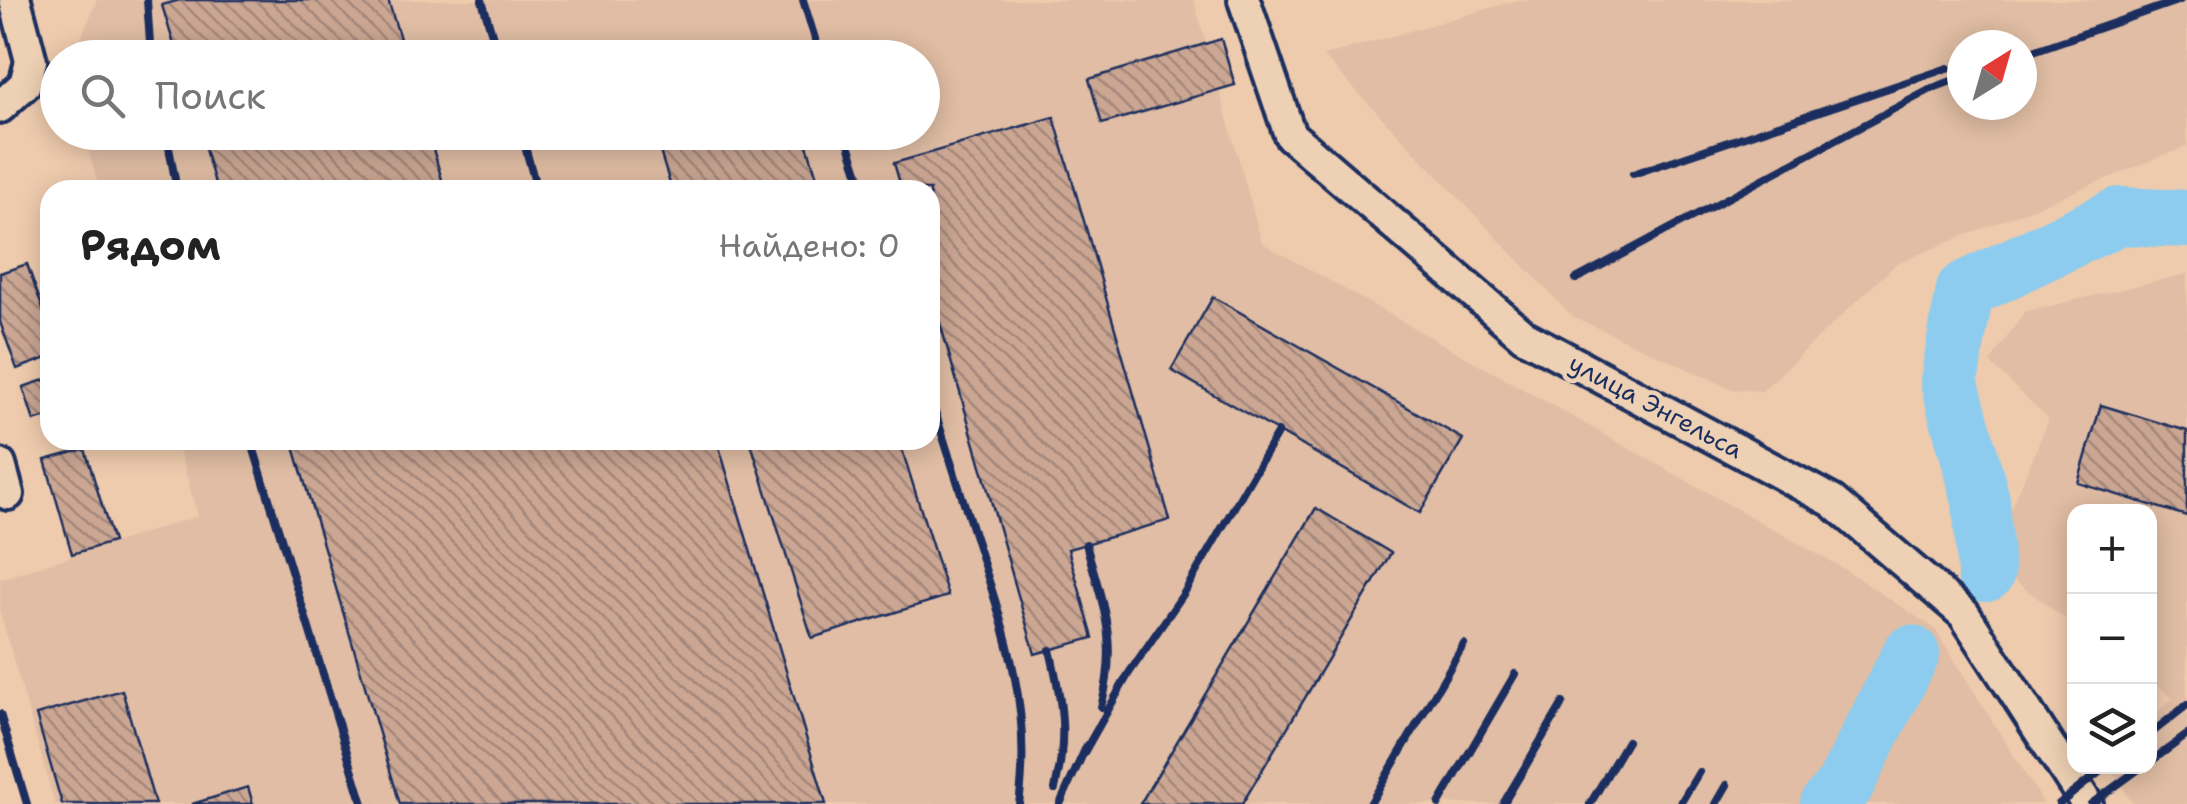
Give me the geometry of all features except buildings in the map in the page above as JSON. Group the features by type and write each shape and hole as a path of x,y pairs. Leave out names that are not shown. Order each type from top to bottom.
{"street":[{"path":"0,107 24,84 32,61 15,0"},
{"name":"улица Энгельса","path":"1244,0 1290,135 1524,336 1832,500 1964,614 2088,804"}],"shaded area":[{"path":"97,0 1194,0 1262,243 1844,569 1935,629 2044,804 55,804 0,613 0,579 198,516 179,450 940,450 940,180 97,180 88,150 940,150 940,40 80,40"},
{"path":"1518,0 2187,0 2187,146 1897,263 1762,391 1732,389 1572,316 1323,56"},
{"path":"2187,274 2187,804 2133,804 2114,774 2157,774 2157,712 2173,698 2157,685 2157,504 2067,504 2067,620 1989,562 2049,419 1990,363 2024,312"}],"waterway":[{"path":"1986,573 1981,500 1949,381 1965,290 2119,216 2187,219"},
{"path":"1829,804 1844,787 1911,654"}],"railway":[{"path":"147,0 150,40"},
{"path":"482,0 494,40"},
{"path":"803,0 815,40"},
{"path":"2037,50 2180,0"},
{"path":"1633,174 1947,68"},
{"path":"1576,279 1947,83"},
{"path":"169,150 175,180"},
{"path":"526,150 534,180"},
{"path":"851,150 861,180"},
{"path":"940,427 999,613 1014,675 1022,738 1019,804"},
{"path":"1082,756 1278,432"},
{"path":"254,450 363,804"},
{"path":"1086,544 1109,643 1101,707"},
{"path":"1370,804 1464,644"},
{"path":"1050,650 1062,719 1055,789"},
{"path":"1439,804 1515,674"},
{"path":"1503,804 1563,703"},
{"path":"2157,729 2187,705"},
{"path":"0,714 27,804"},
{"path":"2157,757 2187,735"},
{"path":"1590,804 1627,741"},
{"path":"1060,804 1087,745"},
{"path":"1680,804 1699,772"},
{"path":"2059,804 2097,774"},
{"path":"2091,804 2132,774"},
{"path":"1716,804 1727,785"}]}
